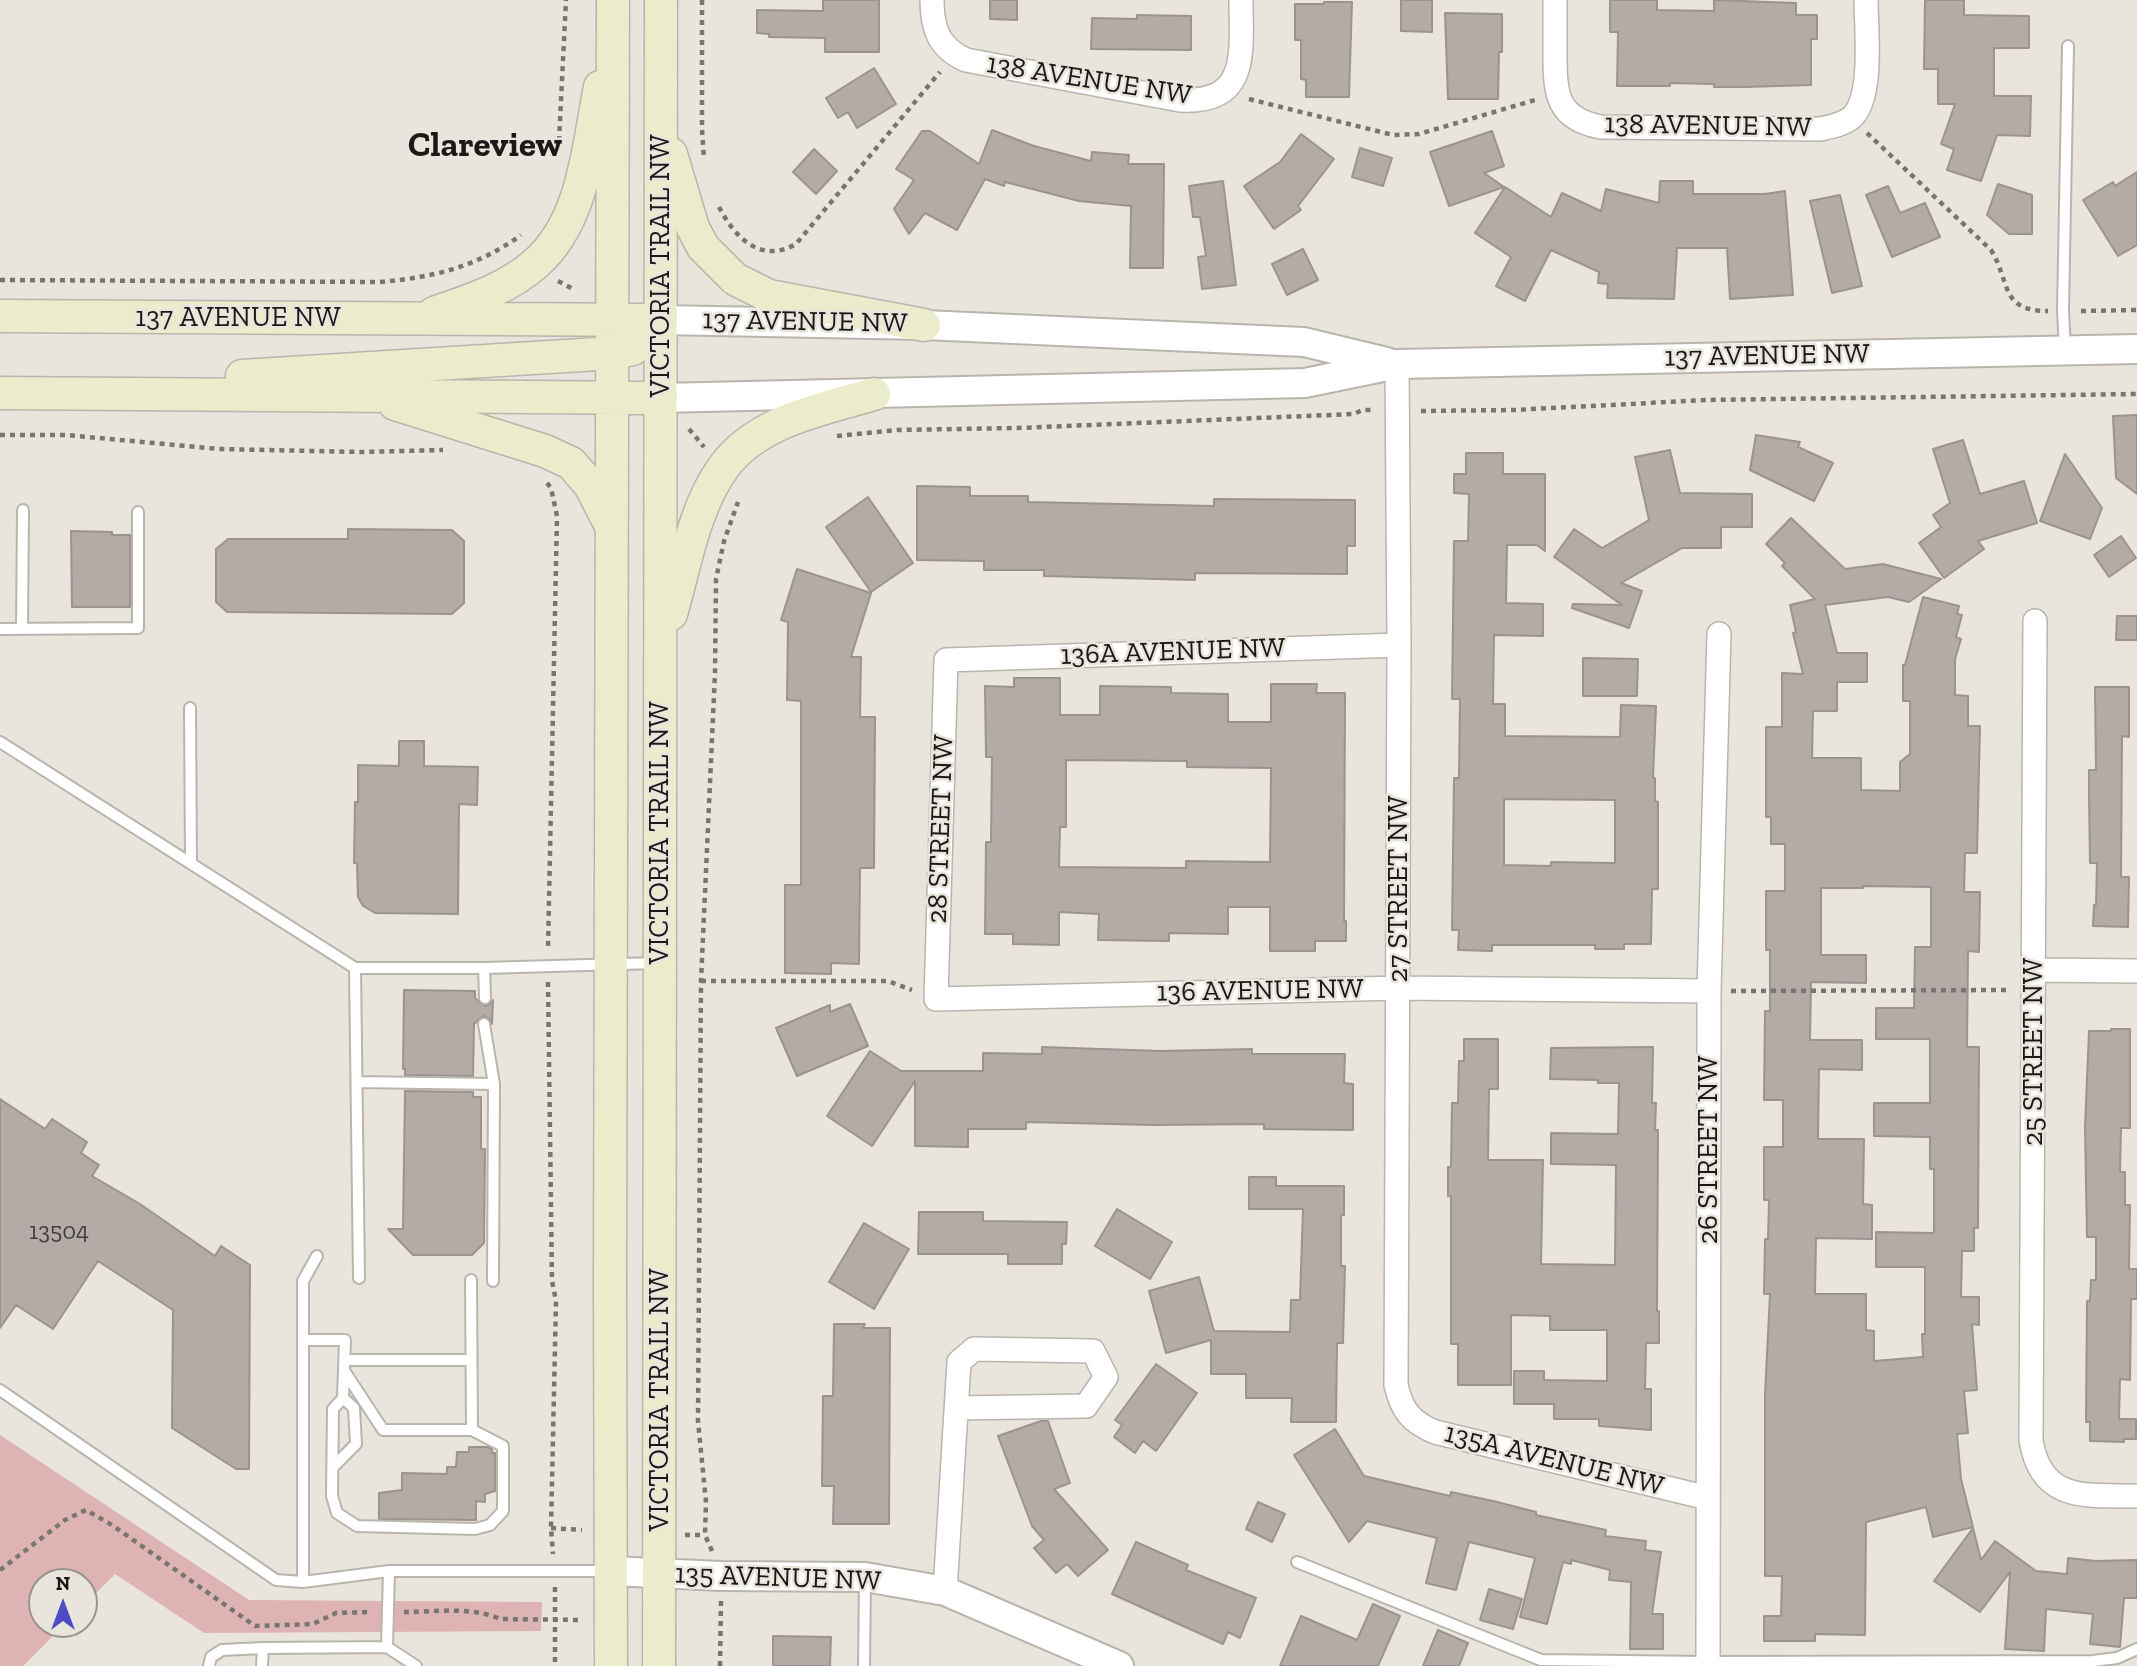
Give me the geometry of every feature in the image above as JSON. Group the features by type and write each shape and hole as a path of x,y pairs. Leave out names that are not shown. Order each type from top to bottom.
{"main road":[{"name":"VICTORIA TRAIL NW","path":"659,1666 661,0"},
{"name":"VICTORIA TRAIL NW","path":"611,1666 613,10"},
{"path":"414,320 493,290 534,265 556,240 570,216 579,190 613,10"},
{"path":"661,119 693,228 703,247 735,279 769,296 924,325"},
{"name":"137 AVENUE NW","path":"0,316 661,320"},
{"path":"59,393 276,372 614,353 633,349 661,320"},
{"name":"137 AVENUE NW","path":"0,393 661,398"},
{"path":"364,394 545,451 571,463 590,485 613,530"},
{"path":"662,649 698,522 723,468 740,450 785,422 874,394"}],"street":[{"path":"932,0 935,31 942,44 954,55"},
{"path":"1224,93 1233,80 1241,52 1241,0"},
{"path":"1555,0 1562,103"},
{"path":"1851,118 1859,107 1865,86 1866,0"},
{"name":"138 AVENUE NW","path":"954,55 966,60 1180,100 1199,101 1224,93"},
{"name":"138 AVENUE NW","path":"1562,103 1587,125 1601,127 1819,129 1851,118"},
{"name":"137 AVENUE NW","path":"661,320 924,325 1304,342 1397,364"},
{"name":"137 AVENUE NW","path":"661,398 1305,383 1397,364 2137,349"},
{"name":"27 STREET NW","path":"1397,364 1399,988 1396,1385 1406,1412"},
{"name":"25 STREET NW","path":"2035,621 2031,1440 2038,1468 2045,1479 2059,1489 2088,1496 2137,1496"},
{"name":"26 STREET NW","path":"1708,1664 1709,991 1719,634"},
{"name":"136A AVENUE NW","path":"946,660 1399,645"},
{"name":"28 STREET NW","path":"936,999 946,660"},
{"path":"2035,970 2137,971"},
{"name":"136 AVENUE NW","path":"936,999 1399,988 1709,991"},
{"path":"945,1591 959,1362 974,1349 1093,1351 1106,1377 1086,1406 957,1408"},
{"name":"135A AVENUE NW","path":"1406,1412 1418,1425 1435,1432 1708,1498"},
{"name":"135 AVENUE NW","path":"611,1572 865,1577 945,1591 1119,1666"}],"lane":[{"path":"2065,350 2063,311 2068,46"},
{"path":"22,629 23,510"},
{"path":"0,629 138,628 138,512"},
{"path":"190,708 191,863"},
{"path":"0,742 355,968 484,968 659,962"},
{"path":"355,968 359,1278"},
{"path":"484,968 485,998"},
{"path":"484,1024 494,1084 493,1281"},
{"path":"357,1082 494,1084"},
{"path":"303,1582 303,1281 317,1256"},
{"path":"471,1280 472,1430"},
{"path":"303,1340 345,1340 343,1398 333,1409 332,1496 337,1513 357,1525 475,1529 490,1525 503,1511 503,1446 472,1430 383,1430 345,1372"},
{"path":"345,1360 471,1360"},
{"path":"0,1391 276,1580 303,1582 389,1572 611,1572"},
{"path":"333,1467 356,1444 354,1408 343,1398"},
{"path":"1297,1562 1541,1660 1708,1664 2093,1661 2117,1658 2137,1649"},
{"path":"387,1647 389,1572"},
{"path":"864,1666 865,1577"},
{"path":"209,1666 211,1657 222,1650 387,1647 416,1666"},
{"path":"262,1666 263,1648"}],"path":[{"path":"558,144 566,0"},
{"path":"702,0 702,129 706,167"},
{"path":"715,200 740,237 761,251 782,252 796,244 954,55"},
{"path":"1224,93 1393,135 1419,134 1562,103"},
{"path":"1851,118 1991,250 2000,265 2006,289 2014,302 2032,311 2137,310"},
{"path":"0,280 379,282 416,279 448,272 482,260 525,232"},
{"path":"552,278 586,296"},
{"path":"826,439 897,430 1045,427 1354,414 1362,410 1514,410 1706,400 2137,394"},
{"path":"684,423 706,450"},
{"path":"0,435 66,436 219,449 361,452 456,449"},
{"path":"544,479 551,488 557,516 548,965 552,1281 556,1301 551,1528 555,1571 555,1666"},
{"path":"720,1666 721,1576 705,1535 706,1502 698,1421 701,981 715,673 716,579 723,541 740,498"},
{"path":"1709,991 2010,990 2035,970"},
{"path":"701,981 888,981 936,999"}],"shaded area":[{"path":"0,1435 249,1600 542,1602 541,1631 204,1633 115,1574 98,1591 98,1568 28,1568 28,1638 51,1638 23,1666 0,1666"}],"building":[{"path":"823,0 879,0 879,52 825,52 825,38 769,37 769,34 757,33 757,10 823,11"},
{"path":"990,0 1017,0 1017,20 990,19"},
{"path":"1401,0 1432,0 1432,32 1401,31"},
{"path":"1610,0 1657,0 1657,10 1714,11 1714,0 1796,3 1796,15 1817,15 1817,39 1811,39 1811,85 1714,87 1714,84 1670,83 1670,86 1617,86 1618,32 1610,32"},
{"path":"1925,0 1964,0 1964,15 2029,16 2029,48 1994,48 1994,96 2031,96 2030,136 1997,135 1981,181 1947,170 1954,149 1941,144 1955,104 1938,104 1938,69 1924,69"},
{"path":"1352,2 1349,97 1306,97 1306,80 1301,79 1301,40 1295,40 1295,4"},
{"path":"1445,13 1502,14 1498,99 1448,99"},
{"path":"1137,15 1191,16 1191,50 1091,49 1092,18 1137,19"},
{"path":"874,68 896,104 857,128 848,112 838,118 826,98"},
{"path":"992,130 1034,146 1091,161 1092,152 1129,155 1128,164 1164,164 1163,268 1130,268 1131,206 1079,201 1005,182 1004,186 985,179 957,230 925,213 909,234 894,209 914,180 896,169 922,131 930,131 979,164"},
{"path":"1492,131 1504,166 1484,173 1504,187 1449,206 1430,152"},
{"path":"1301,134 1334,159 1298,206 1301,210 1274,229 1244,186 1280,162"},
{"path":"1360,148 1392,158 1383,186 1352,177"},
{"path":"814,149 837,171 816,194 793,172"},
{"path":"2137,172 2137,245 2118,256 2083,200 2113,182 2115,186"},
{"path":"1223,181 1236,285 1202,289 1198,257 1206,256 1200,217 1193,217 1189,186"},
{"path":"1660,181 1693,181 1693,194 1765,194 1785,191 1793,295 1730,299 1727,248 1677,248 1674,299 1607,298 1608,284 1598,283 1599,272 1551,250 1525,301 1496,286 1511,257 1475,233 1505,187 1551,217 1562,193 1601,211 1606,189 1659,203"},
{"path":"1998,184 2032,195 2032,234 2009,234 1987,215"},
{"path":"1888,186 1900,213 1925,203 1940,237 1892,257 1866,195"},
{"path":"1840,195 1862,286 1832,293 1810,201"},
{"path":"1303,249 1318,280 1287,295 1272,264"},
{"path":"2137,415 2137,494 2116,478 2113,416"},
{"path":"1756,435 1800,442 1798,447 1833,463 1814,501 1750,470"},
{"path":"1963,440 1980,494 2024,481 2037,523 1978,541 1984,549 1944,578 1919,543 1941,527 1933,515 1950,503 1933,449"},
{"path":"1670,450 1680,493 1752,494 1752,527 1721,527 1721,548 1682,548 1621,583 1642,591 1629,628 1572,608 1573,604 1622,605 1554,557 1574,529 1602,548 1649,520 1635,457"},
{"path":"1466,453 1503,453 1503,474 1545,474 1545,551 1537,545 1507,545 1506,603 1543,604 1543,636 1494,635 1493,704 1505,704 1505,736 1620,737 1621,705 1656,706 1653,778 1655,801 1658,802 1658,889 1652,889 1651,944 1624,944 1624,949 1595,949 1595,945 1492,945 1492,951 1458,950 1459,930 1452,930 1454,778 1459,778 1460,699 1452,699 1454,541 1468,541 1469,494 1454,493 1454,474 1466,474","holes":["1504,799 1615,800 1615,863 1551,862 1551,866 1504,865"]},
{"path":"2065,454 2102,508 2090,539 2040,521"},
{"path":"917,486 970,487 970,496 1028,496 1028,502 1214,506 1214,499 1355,500 1355,546 1347,546 1347,574 1195,573 1195,580 1044,576 1044,570 984,570 984,561 917,560"},
{"path":"868,497 913,563 871,592 826,527"},
{"path":"1791,518 1845,569 1883,564 1941,579 1909,602 1888,597 1825,605 1837,653 1867,653 1867,682 1837,682 1837,711 1813,711 1812,758 1861,758 1861,790 1900,791 1900,762 1910,754 1910,701 1903,701 1903,665 1923,597 1959,606 1957,614 1962,615 1956,637 1961,639 1955,659 1955,695 1968,696 1968,726 1980,726 1977,853 1965,853 1964,892 1980,892 1979,952 1968,951 1967,1047 1979,1047 1978,1228 1974,1228 1974,1251 1962,1251 1961,1297 1979,1297 1979,1325 1972,1324 1977,1390 1964,1391 1968,1433 1957,1434 1961,1479 1973,1527 1933,1537 1926,1507 1866,1522 1865,1635 1815,1634 1815,1641 1764,1641 1764,1616 1781,1616 1782,1576 1765,1576 1765,1395 1770,1294 1764,1294 1769,1200 1764,1200 1764,1147 1783,1147 1783,1100 1764,1100 1765,1011 1770,1011 1766,891 1785,891 1785,844 1771,844 1771,817 1766,817 1766,727 1782,727 1782,673 1803,674 1793,633 1796,632 1790,605 1815,599 1782,566 1785,563 1766,544","holes":["1931,887 1931,947 1915,947 1914,1008 1876,1008 1876,1039 1930,1039 1930,1103 1874,1103 1874,1136 1930,1137 1930,1169 1934,1169 1934,1233 1876,1232 1876,1267 1925,1267 1923,1357 1874,1361 1874,1331 1866,1330 1866,1294 1815,1294 1816,1238 1872,1239 1872,1205 1863,1204 1864,1139 1818,1139 1819,1069 1862,1070 1862,1040 1810,1040 1811,982 1866,983 1866,955 1821,955 1821,888"]},
{"path":"348,529 452,530 464,541 464,603 452,614 227,612 216,602 216,549 228,539 348,539"},
{"path":"71,531 130,535 130,607 72,607"},
{"path":"2121,536 2136,558 2109,577 2094,555"},
{"path":"797,569 871,593 851,657 861,657 860,717 875,717 874,868 860,868 859,964 831,963 831,974 785,973 785,885 801,885 801,701 787,700 788,622 781,620"},
{"path":"2117,616 2137,616 2137,640 2116,640"},
{"path":"1583,658 1638,659 1637,696 1583,696"},
{"path":"1014,678 1060,678 1060,715 1100,715 1100,686 1171,687 1171,693 1228,694 1228,722 1271,722 1271,684 1317,684 1316,693 1345,693 1346,941 1315,941 1315,951 1270,951 1270,907 1228,907 1228,934 1169,933 1169,941 1098,940 1099,914 1059,912 1059,945 1013,944 1013,934 985,934 986,842 991,842 992,757 986,757 985,686 1014,687","holes":["1066,760 1187,761 1187,767 1271,768 1270,862 1186,861 1186,868 1059,867 1060,827 1066,827"]},
{"path":"2095,687 2129,687 2129,737 2122,736 2121,877 2129,877 2128,927 2093,926 2097,863 2090,863 2089,770 2096,770"},
{"path":"399,741 424,741 424,766 478,767 477,805 459,804 458,914 375,913 363,906 358,897 357,863 354,863 358,765 399,766"},
{"path":"404,990 475,991 475,998 485,1006 493,1000 492,1024 490,1019 483,1016 474,1024 473,1076 405,1075"},
{"path":"850,1004 868,1046 797,1076 776,1028 830,1005 830,1012"},
{"path":"2130,1029 2130,1128 2121,1128 2120,1172 2125,1172 2125,1205 2130,1205 2129,1269 2137,1269 2137,1299 2131,1299 2130,1380 2120,1379 2119,1419 2136,1419 2136,1439 2124,1439 2124,1442 2090,1441 2090,1422 2086,1422 2087,1301 2090,1301 2091,1280 2096,1280 2096,1237 2087,1237 2085,1127 2089,1031"},
{"path":"1464,1039 1498,1039 1498,1089 1489,1089 1488,1160 1543,1160 1541,1264 1615,1265 1616,1165 1551,1164 1551,1133 1618,1134 1619,1083 1550,1079 1551,1048 1653,1047 1652,1103 1656,1103 1655,1130 1658,1130 1659,1343 1646,1343 1645,1389 1651,1389 1651,1430 1599,1426 1599,1419 1554,1419 1554,1404 1514,1404 1514,1371 1544,1371 1544,1380 1607,1381 1607,1330 1550,1330 1550,1316 1511,1315 1511,1385 1458,1385 1458,1344 1451,1344 1451,1196 1448,1196 1448,1167 1451,1167 1452,1103 1458,1103 1459,1061 1464,1061"},
{"path":"1042,1047 1161,1051 1252,1049 1252,1054 1345,1054 1344,1083 1353,1084 1353,1130 1264,1129 1264,1124 1026,1122 1026,1129 968,1129 968,1147 915,1146 915,1081 872,1146 827,1116 870,1051 901,1071 983,1071 983,1053 1042,1054"},
{"path":"405,1091 473,1092 473,1097 481,1097 481,1149 485,1149 484,1243 472,1255 413,1255 388,1229 403,1229"},
{"path":"0,1099 45,1129 52,1119 87,1142 81,1153 99,1165 92,1176 140,1204 215,1256 221,1246 250,1265 249,1469 236,1469 172,1428 173,1310 98,1261 53,1329 16,1305 0,1328"},
{"path":"1249,1177 1276,1177 1276,1186 1344,1186 1344,1215 1341,1215 1341,1266 1345,1266 1343,1343 1337,1343 1336,1422 1291,1422 1292,1398 1246,1398 1246,1374 1211,1374 1211,1340 1166,1353 1149,1291 1199,1277 1214,1331 1290,1332 1291,1300 1300,1300 1303,1209 1249,1209"},
{"path":"1117,1209 1172,1242 1150,1279 1095,1246"},
{"path":"919,1212 983,1212 983,1221 1067,1222 1066,1244 1062,1244 1062,1264 1008,1264 1008,1254 918,1254"},
{"path":"864,1223 909,1249 874,1309 829,1282"},
{"path":"834,1324 865,1324 863,1328 890,1328 889,1524 833,1524 834,1486 822,1486 823,1396 833,1396"},
{"path":"1156,1364 1197,1393 1156,1451 1143,1441 1135,1453 1114,1437 1122,1425 1115,1420"},
{"path":"1048,1421 1070,1483 1054,1489 1108,1550 1078,1576 1067,1564 1056,1573 1034,1548 1044,1540 1032,1526 998,1436"},
{"path":"1335,1429 1364,1476 1450,1496 1451,1492 1493,1501 1536,1512 1536,1515 1606,1530 1605,1536 1646,1541 1645,1550 1661,1552 1652,1614 1663,1614 1663,1649 1630,1649 1631,1582 1609,1580 1610,1570 1571,1560 1571,1564 1563,1562 1547,1624 1520,1617 1535,1558 1469,1542 1456,1590 1426,1583 1437,1538 1367,1521 1349,1542 1294,1455"},
{"path":"469,1447 488,1447 495,1453 495,1491 485,1494 485,1502 476,1501 476,1520 379,1519 379,1493 402,1490 402,1473 447,1474 447,1467 456,1467 457,1452 469,1452"},
{"path":"1258,1502 1285,1514 1272,1542 1246,1529"},
{"path":"1973,1528 1981,1560 1995,1541 2036,1571 2067,1574 2068,1558 2096,1561 2137,1560 2137,1598 2124,1598 2120,1647 2090,1644 2093,1614 2046,1609 2044,1651 2005,1649 2010,1572 1980,1612 1934,1581"},
{"path":"1136,1542 1188,1565 1186,1570 1256,1598 1240,1638 1228,1632 1223,1644 1112,1594"},
{"path":"1489,1589 1522,1599 1513,1629 1480,1620"},
{"path":"1373,1604 1400,1616 1378,1666 1280,1666 1301,1616 1357,1640"},
{"path":"1438,1630 1468,1643 1459,1666 1423,1666"},
{"path":"773,1636 831,1637 830,1666 773,1666"}],"district":[{"name":"Clareview","path":"485,146"}]}
